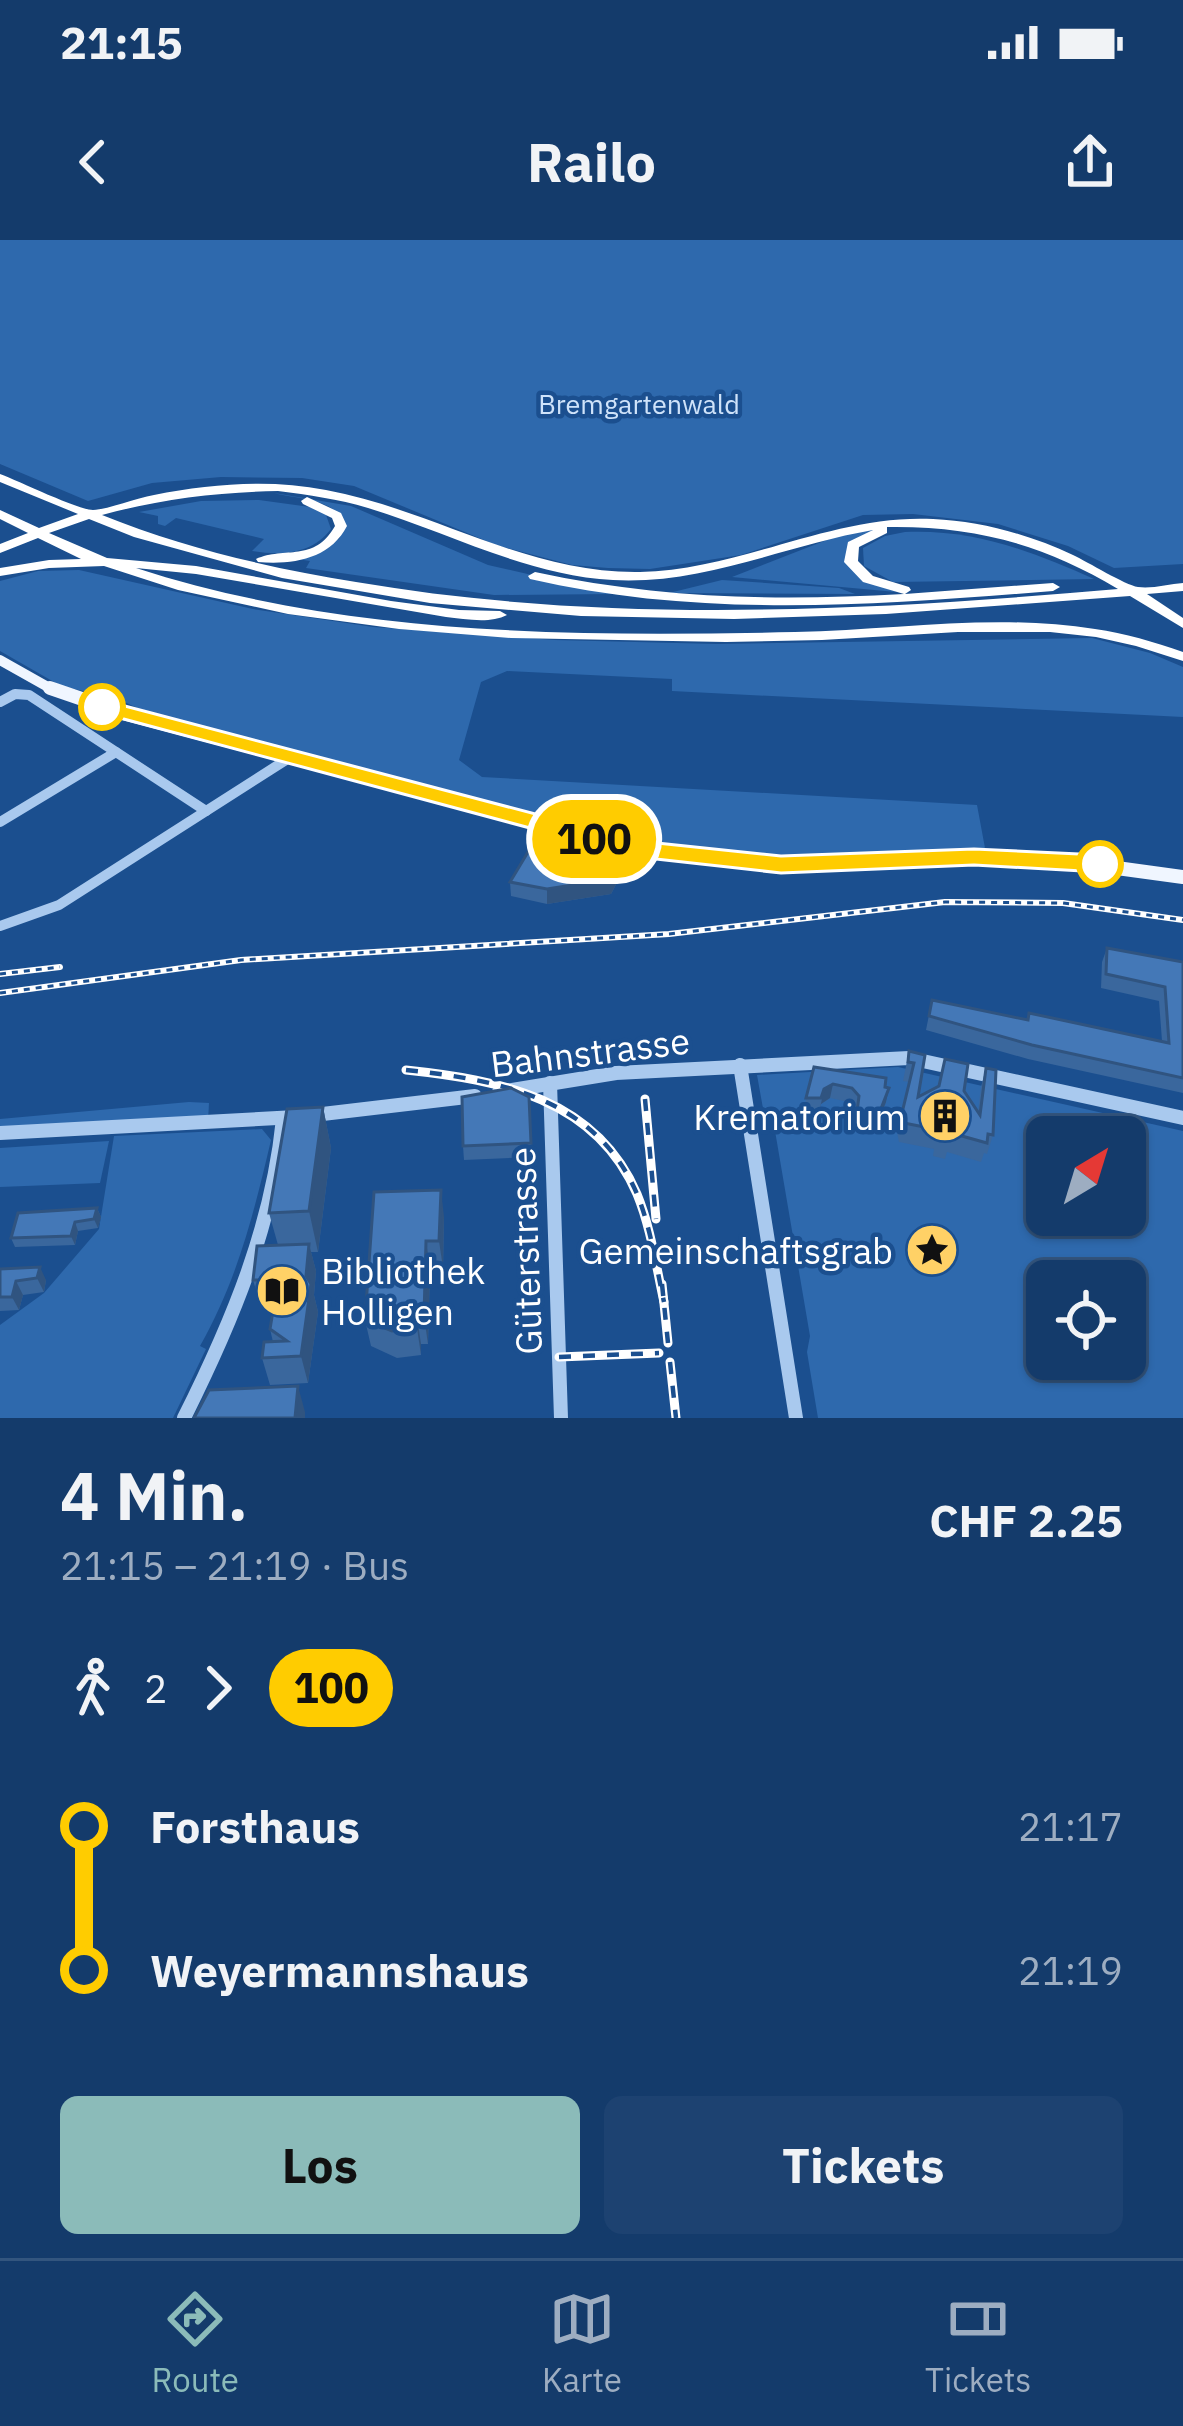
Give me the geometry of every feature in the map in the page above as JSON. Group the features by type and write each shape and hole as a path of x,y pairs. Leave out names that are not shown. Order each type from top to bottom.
{"highway":[{"path":"0,478 151,537 250,564 511,606 697,615 919,608 1183,587"},
{"path":"0,490 94,529 198,561 351,594 500,615"},
{"path":"0,553 118,509 225,490 328,496 372,505 527,562 616,576 719,568 838,532 907,521 971,526 1035,542 1183,624"},
{"path":"328,496 385,514 502,566 600,589 686,597 842,599 1183,578"},
{"path":"118,509 201,498 281,497 325,507 338,516 341,526 323,548 288,558 231,555 151,537"},
{"path":"0,514 103,564 190,590 343,615 531,632 728,638 1047,628 1119,637 1183,657"},
{"path":"989,592 888,587 861,574 851,562 850,550 858,540 881,530 950,528 1022,543 1095,572"},
{"path":"405,592 524,601 619,598 718,579 838,532"},
{"path":"0,572 56,562 133,561 429,610 639,624 804,624 1001,614 1183,597"},
{"path":"217,575 364,612 531,632"},
{"path":"1162,613 1183,634"}],"main road":[{"path":"0,660 74,698 592,839 677,855 811,865 1001,857 1100,864 1183,877"}],"street":[{"path":"0,702 14,694 29,695 206,811"},
{"path":"0,822 116,752"},
{"path":"0,926 46,913 289,758"},
{"name":"Bahnstrasse","path":"0,1133 283,1119 550,1083 740,1065 909,1058 1183,1118"},
{"path":"740,1065 796,1418"},
{"name":"Güterstrasse","path":"550,1083 561,1418"},
{"path":"184,1418 218,1350 255,1249 283,1119"}],"green space":[{"name":"Bremgartenwald","path":"0,240 1183,240 1183,564 1114,568 1068,546 998,524 913,514 863,515 741,555 650,569 608,568 572,565 496,545 354,486 302,478 221,477 152,483 88,501 0,464"},
{"path":"274,493 351,506 488,565 615,594 494,595 306,568 310,561 297,559 339,539 345,526 325,505"},
{"path":"259,500 310,507 326,515 331,529 306,548 263,553 252,551 264,539 176,518 165,526 158,524 158,516 139,512 201,501"},
{"path":"885,527 851,543 847,560 867,581 896,592 732,577 837,536"},
{"path":"905,532 955,534 1002,544 1094,579 893,582 864,566 863,548"},
{"path":"79,570 253,609 373,627 555,640 717,644 1092,638 1183,667 1183,717 672,691 672,679 507,671 481,682 459,760 482,777 977,805 985,848 808,855 676,847 631,841 146,712 118,699 61,686 0,651 0,581 38,571"},
{"path":"722,580 839,588 855,594 669,593"},
{"path":"898,1067 1116,1116 1026,1116 1026,1236 1146,1236 1146,1123 1183,1131 1183,1418 818,1418 807,1352 810,1336 774,1125 764,1114 757,1075"},
{"path":"209,1103 208,1121 0,1131 0,1119"},
{"path":"262,1129 271,1140 243,1246 200,1346 206,1349 173,1418 0,1418 0,1325 44,1293 99,1229 114,1136"},
{"path":"109,1141 100,1183 0,1187 0,1148"}],"building":[{"path":"540,832 625,853 611,879 547,889 510,882"},
{"path":"1107,948 1183,962 1183,1078 1032,1045 929,1016 932,1000 1028,1020 1029,1013 1169,1043 1165,987 1106,974"},
{"path":"909,1051 925,1055 918,1097 939,1086 945,1059 968,1064 964,1091 980,1115 986,1068 996,1070 993,1135 988,1134 987,1143 951,1133 950,1140 938,1137 939,1130 904,1123 902,1113 914,1063 908,1062"},
{"path":"814,1067 886,1078 889,1088 877,1119 857,1112 859,1096 852,1088 833,1084 821,1098 806,1098"},
{"path":"511,1088 529,1097 531,1143 463,1146 462,1097"},
{"path":"323,1107 309,1211 269,1213 287,1109"},
{"path":"441,1190 439,1241 426,1241 424,1317 417,1317 417,1328 392,1331 365,1320 374,1192"},
{"path":"97,1208 94,1219 75,1222 71,1236 11,1238 18,1213"},
{"path":"309,1244 306,1276 311,1284 301,1356 262,1358 264,1342 287,1341 270,1329 277,1287 266,1280 253,1280 257,1246"},
{"path":"40,1267 37,1278 16,1281 12,1297 0,1297 0,1269"},
{"path":"298,1386 295,1418 194,1418 209,1390"}],"railway":[{"path":"0,993 241,960 669,934 945,902 1063,903 1183,920"},
{"path":"0,974 60,967"},
{"path":"406,1070 510,1088 571,1115 597,1136 637,1194 664,1300"},
{"path":"645,1099 656,1219"},
{"path":"662,1284 664,1300"},
{"path":"664,1300 668,1343"},
{"path":"559,1357 659,1353"},
{"path":"670,1362 676,1418"}],"bus line":[{"name":"100","path":"102,707 638,849 781,864 974,857 1100,864"}],"place":[{"name":"Krematorium","path":"945,1116"},
{"name":"Gemeinschaftsgrab","path":"932,1250"},
{"name":"Bibliothek Holligen","path":"282,1291"}]}
